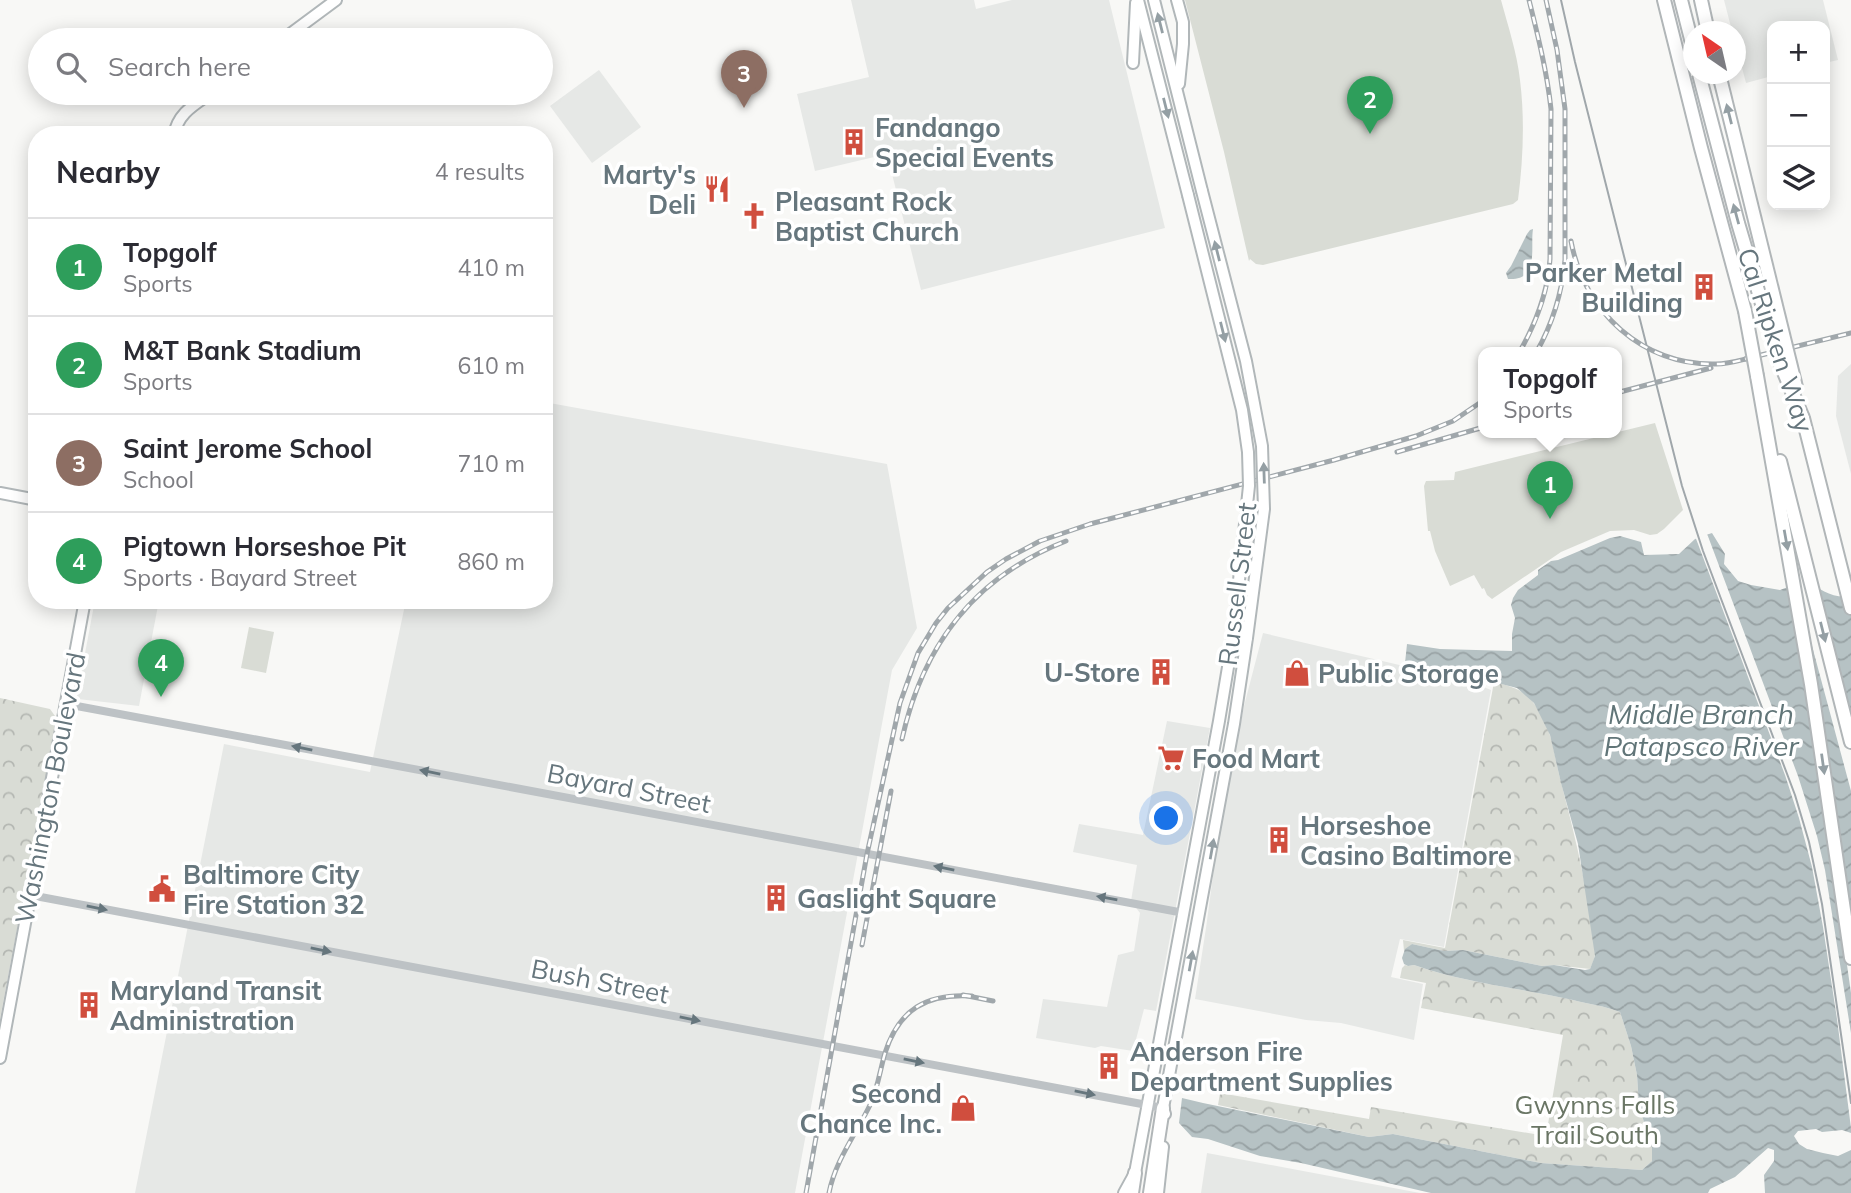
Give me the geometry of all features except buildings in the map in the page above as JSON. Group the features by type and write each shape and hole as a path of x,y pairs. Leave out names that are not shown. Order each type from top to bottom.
{"highway":[{"name":"Cal Ripken Way","path":"1662,0 1745,311 1757,376"},
{"path":"1681,0 1686,21"},
{"path":"1700,0 1706,21"},
{"name":"Cal Ripken Way","path":"1702,84 1738,223 1778,358 1803,418 1851,608"},
{"path":"1722,84 1803,418"},
{"path":"1757,376 1851,742"},
{"path":"1757,376 1808,662 1851,958"},
{"path":"1150,1193 1163,1108"},
{"path":"1132,1193 1135,1173"}],"main road":[{"path":"298,28 336,0"},
{"path":"1133,63 1137,0"},
{"name":"Russell Street","path":"1125,1193 1135,1173 1233,637 1249,486 1248,452 1242,410 1137,0"},
{"name":"Russell Street","path":"1154,0 1246,361 1262,446 1264,509 1234,724 1163,1108 1166,1115 1158,1193"},
{"path":"1177,0 1183,44 1178,94"},
{"path":"177,126 180,117 196,105"},
{"path":"0,493 28,498"},
{"name":"Washington Boulevard","path":"0,1058 83,609"}],"street":[{"name":"Bayard Street","path":"66,704 1184,913"},
{"name":"Bush Street","path":"30,895 1163,1108"}],"shaded area":[{"path":"851,0 974,0 976,9 1012,0 1109,0 1165,228 921,290 887,154 815,171 797,94 869,77"},
{"path":"1724,0 1823,0 1828,21 1767,21 1767,77 1746,83 1746,21 1729,21"},
{"path":"1830,28 1838,60 1830,62"},
{"path":"599,70 641,127 592,163 550,106"},
{"path":"1851,364 1851,474 1836,416 1838,376"},
{"path":"553,404 887,464 917,628 892,670 795,1193 135,1193 224,744 370,772 404,609 553,609"},
{"path":"93,609 157,609 139,706 78,699"},
{"path":"1263,633 1408,667 1448,673 1491,690 1444,947 1400,939 1391,977 1423,984 1414,1040 1341,1023 1306,1020 1195,999 1216,853 1244,706"},
{"path":"1167,721 1210,728 1156,1011 1144,1009 1133,1051 1036,1038 1043,999 1107,1007 1118,955 1134,951 1140,913 1131,901 1137,865 1073,852 1079,824 1143,835"},
{"path":"1207,1153 1420,1193 1201,1193"}],"green space":[{"path":"1185,0 1501,0 1517,60 1522,95 1523,140 1518,200 1513,204 1263,265 1250,259 1249,261"},
{"path":"1655,423 1683,510 1664,529 1650,535 1634,530 1610,531 1561,552 1492,599 1474,575 1450,586 1428,531 1424,486 1426,481 1454,480 1455,472 1594,438 1622,438 1622,431"},
{"path":"249,627 274,632 266,673 241,668"},
{"path":"1494,682 1522,692 1531,700 1546,723 1588,900 1595,954 1590,969 1542,966 1463,950 1444,951 1412,944 1404,951 1403,940 1445,948"},
{"path":"0,698 50,709 56,723 0,1019"},
{"name":"Gwynns Falls Trail South","path":"1405,965 1620,1012 1631,1046 1637,1075 1639,1106 1652,1148 1652,1161 1642,1170 1541,1163 1393,1134 1369,1137 1218,1105 1220,1093 1369,1119 1371,1107 1546,1136 1563,1035 1421,1008 1426,983 1400,978"}],"water":[{"path":"1533,229 1529,269 1525,275 1508,279 1506,273 1527,234"},
{"name":"Middle Branch Patapsco River","path":"1712,533 1725,554 1724,564 1738,581 1780,590 1807,580 1833,595 1851,596 1851,1133 1842,1130 1822,1132 1816,1129 1798,1131 1794,1136 1799,1144 1807,1149 1823,1153 1838,1156 1851,1150 1851,1193 1765,1193 1764,1175 1774,1161 1774,1150 1768,1148 1735,1177 1710,1189 1708,1193 1431,1193 1260,1156 1208,1139 1192,1137 1179,1123 1182,1098 1369,1137 1393,1134 1541,1163 1642,1170 1652,1161 1652,1148 1639,1106 1637,1075 1631,1046 1620,1012 1404,964 1402,958 1405,949 1412,944 1444,951 1463,950 1542,966 1554,965 1585,970 1590,969 1595,956 1578,844 1550,735 1534,703 1517,688 1439,668 1405,663 1407,644 1440,649 1512,651 1515,618 1511,605 1513,598 1518,590 1538,575 1538,570 1551,561 1620,536 1641,542 1644,555 1679,554 1695,539"}],"pier":[{"path":"1706,531 1798,776 1817,836 1825,870 1851,1033 1851,1128 1837,1019 1812,867 1785,775 1695,536"},
{"path":"1807,576 1818,584 1851,716 1851,791 1808,631 1851,929 1851,993 1812,719 1789,583"}],"tram line":[{"path":"1561,0 1682,486 1703,551 1795,795 1809,842 1822,904 1851,1103"}],"railway":[{"path":"1522,347 1540,308 1550,259 1551,109 1545,68 1529,0"},
{"path":"1539,347 1556,308 1565,260 1565,109 1557,50 1546,0"},
{"path":"1571,241 1578,267 1603,312 1641,345 1664,356 1689,362 1721,364 1754,357"},
{"path":"1745,359 1851,333"},
{"path":"1622,391 1711,368"},
{"path":"806,1193 867,854 900,703 918,653 948,608 987,572 1040,541 1090,524 1416,436 1453,421 1478,404"},
{"path":"1397,452 1478,429"},
{"path":"902,739 911,705 924,673 957,618 1005,574 1033,556 1066,541"},
{"path":"862,945 891,791"},
{"path":"963,995 993,1001"},
{"path":"829,1193 841,1159 873,1099 885,1053 898,1025 907,1015 928,1001 941,997 972,996"}],"place":[{"name":"Saint Jerome School","path":"744,108"},
{"name":"M&T Bank Stadium","path":"1370,134"},
{"name":"Fandango Special Events","path":"854,142"},
{"name":"Marty's Deli","path":"717,189"},
{"name":"Pleasant Rock Baptist Church","path":"754,216"},
{"name":"Parker Metal Building","path":"1704,287"},
{"name":"Topgolf","path":"1550,519"},
{"name":"U-Store","path":"1161,672"},
{"name":"Public Storage","path":"1297,673"},
{"name":"Pigtown Horseshoe Pit","path":"161,697"},
{"name":"Food Mart","path":"1171,758"},
{"name":"Horseshoe Casino Baltimore","path":"1279,840"},
{"name":"Baltimore City Fire Station 32","path":"162,889"},
{"name":"Gaslight Square","path":"776,898"},
{"name":"Maryland Transit Administration","path":"89,1005"},
{"name":"Anderson Fire Department Supplies","path":"1109,1066"},
{"name":"Second Chance Inc.","path":"963,1108"}]}
